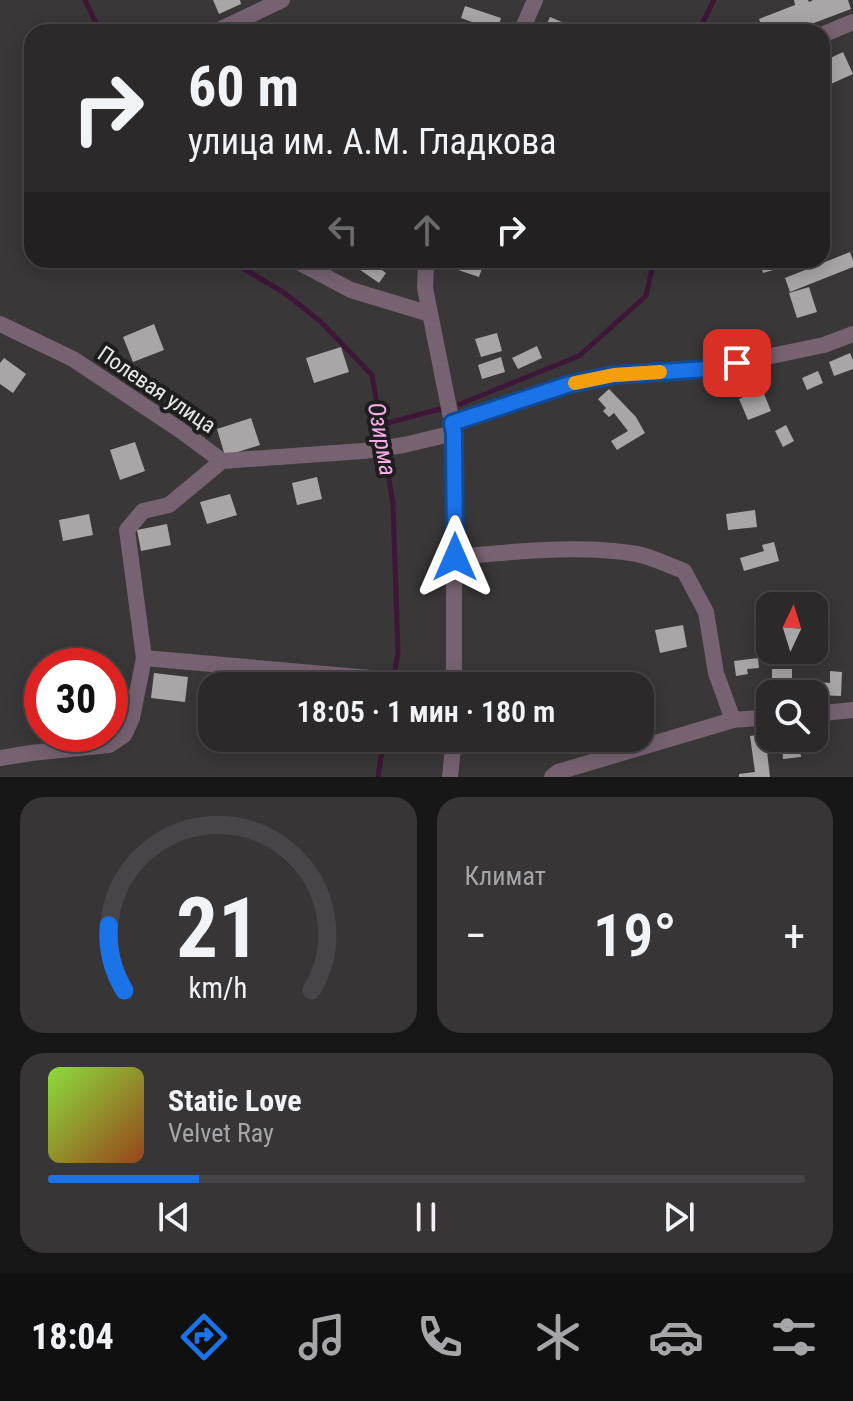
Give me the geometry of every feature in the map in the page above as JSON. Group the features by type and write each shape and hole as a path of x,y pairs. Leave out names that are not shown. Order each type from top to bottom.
{"street":[{"path":"232,24 282,0"},
{"path":"524,24 535,0"},
{"path":"830,32 853,22"},
{"path":"309,268 351,290 430,314"},
{"path":"426,268 425,288 453,428 454,672"},
{"name":"Полевая улица","path":"0,324 73,359 222,461 169,505 143,511 127,530 144,658 132,718 124,735 109,745 0,758"},
{"path":"222,461 404,445 570,384 614,375 708,369 824,345 853,334"},
{"path":"455,557 589,550 639,554 684,571 706,612 716,673 733,720"},
{"path":"144,658 303,672"},
{"path":"828,713 853,710"},
{"path":"552,777 558,772 733,720 756,718"},
{"path":"450,777 453,752"}],"building":[{"path":"213,0 240,0 241,4 219,14"},
{"path":"794,0 848,0 851,9 811,24 761,24 759,19 795,5"},
{"path":"465,6 501,18 499,24 478,24 461,18"},
{"path":"550,17 567,24 547,24"},
{"path":"843,52 853,74 830,84 830,58"},
{"path":"850,252 853,267 790,292 785,278 810,268 830,268 830,260"},
{"path":"357,268 379,268 386,273 379,283"},
{"path":"455,268 482,268 479,277"},
{"path":"761,268 777,269 763,273"},
{"path":"809,287 817,312 797,318 789,293"},
{"path":"154,324 164,350 133,362 123,337"},
{"path":"497,333 502,351 481,357 475,339"},
{"path":"537,346 542,358 518,369 512,358"},
{"path":"341,347 349,372 314,383 306,358"},
{"path":"850,353 853,369 834,376 829,362"},
{"path":"501,357 505,372 482,379 478,365"},
{"path":"4,358 26,374 13,393 0,384 0,363"},
{"path":"818,371 823,383 807,390 802,378"},
{"path":"609,389 636,417 645,433 617,450 611,441 628,431 614,413 609,417 603,411 606,408 598,399"},
{"path":"762,389 771,411 748,420 739,399"},
{"path":"251,418 260,445 225,456 217,429"},
{"path":"786,425 794,441 783,447 775,431"},
{"path":"135,442 145,471 120,480 110,450"},
{"path":"317,477 322,499 297,505 292,483"},
{"path":"230,494 237,515 207,524 200,502"},
{"path":"755,510 757,527 728,530 726,514"},
{"path":"89,514 93,535 63,541 59,520"},
{"path":"167,524 171,545 141,551 137,530"},
{"path":"774,542 779,561 744,571 740,558 764,551 762,545"},
{"path":"683,625 687,647 660,653 655,630"},
{"path":"756,658 759,668 747,669 748,674 736,676 734,661"},
{"path":"772,669 792,669 792,680 772,680"},
{"path":"830,671 842,672 841,696 828,695"},
{"path":"154,673 188,677 185,702 151,698"},
{"path":"756,735 756,752 767,752 770,777 739,777 739,774 755,772 750,736"},
{"path":"783,752 800,752 801,757 783,759"}],"waterway":[{"name":"Озирма","path":"85,0 96,24"},
{"path":"702,24 714,0"},
{"name":"Озирма","path":"242,268 283,292 320,321 372,375 393,504 398,653 395,672"},
{"path":"460,404 579,356 646,296 652,268"},
{"path":"380,425 440,409"},
{"name":"Озирма","path":"378,777 382,752"}],"slow traffic":[{"path":"575,383 614,375 660,372"}],"route":[{"path":"455,557 452,423 570,384 614,375 708,369 737,363"}]}
